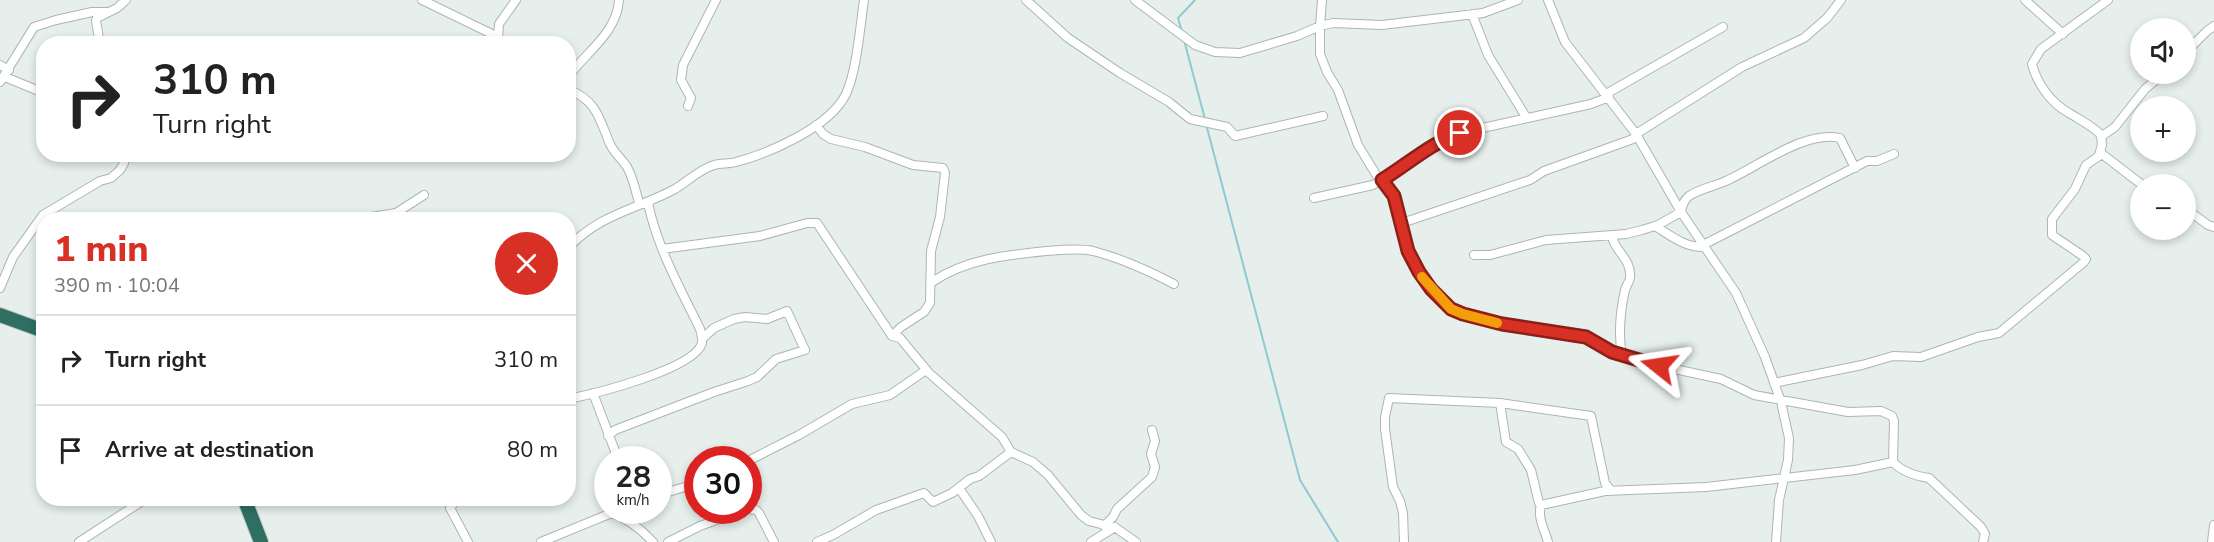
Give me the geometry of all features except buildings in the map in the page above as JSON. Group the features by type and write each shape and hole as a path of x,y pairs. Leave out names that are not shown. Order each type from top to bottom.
{"highway":[{"path":"0,315 36,328"},
{"path":"247,506 261,542"}],"street":[{"path":"99,36 96,21 126,0"},
{"path":"422,0 494,36"},
{"path":"498,36 499,24 516,0"},
{"path":"576,68 605,37 618,9 619,0"},
{"path":"688,106 690,98 681,80 683,65 716,0"},
{"path":"576,241 601,221 676,188 706,168 733,163 761,154 816,125 839,106 850,83 864,0"},
{"path":"1026,0 1068,38 1169,102 1190,119 1227,127 1235,136 1323,116"},
{"path":"1135,0 1195,45 1215,52 1240,53 1297,36 1320,26 1346,22 1382,25 1483,13 1518,0"},
{"path":"1322,0 1320,54 1327,72 1338,90 1358,145 1394,196 1408,251 1431,289 1451,309 1502,324 1586,337 1622,356 1721,379 1754,395 1781,402 1848,412 1881,411 1888,413 1894,421 1893,462 1899,468 1919,477 1929,478 1981,527 1985,534 1983,542"},
{"path":"1548,0 1565,42 1636,134 1681,212 1736,293 1774,383 1789,438 1788,459 1779,500 1776,542"},
{"path":"1400,224 1530,180 1545,171 1634,139 1636,134 1748,63 1804,38 1827,18 1840,0"},
{"path":"2025,0 2063,34"},
{"path":"2102,136 2097,130 2066,112 2044,90 2035,76 2032,64 2042,49 2108,0"},
{"path":"4,76 34,27 92,12 107,12"},
{"path":"1472,14 1488,55 1526,117"},
{"path":"2196,42 2214,26"},
{"path":"1314,198 1372,185 1448,137 1526,117 1591,104 1723,27"},
{"path":"0,65 4,76 36,90"},
{"path":"1774,383 1862,365 1893,356 1921,357 1978,337 1999,333 2010,325 2085,262 2086,259 2083,256 2052,235 2052,219 2075,189 2086,165 2099,154 2102,136 2115,127 2151,84"},
{"path":"576,93 588,101 596,111 607,132 610,144 627,166 639,203"},
{"path":"816,125 823,134 831,139 865,147 913,165 943,168 945,177 940,217 931,251 932,282 928,308 892,336"},
{"path":"1681,212 1682,205 1688,196 1728,180 1772,156 1814,140 1833,136 1840,138 1855,168"},
{"path":"1655,226 1673,238 1696,247 1704,246 1867,161 1877,161 1894,154"},
{"path":"2099,154 2107,156 2130,175"},
{"path":"48,212 111,178 124,162"},
{"path":"398,212 424,195"},
{"path":"576,397 641,380 686,359 701,345 702,339 662,249 652,222 648,202"},
{"path":"1474,255 1490,255 1546,240 1612,235 1642,230 1655,226 1681,212"},
{"path":"2196,215 2214,227"},
{"path":"662,249 760,236 807,223 817,223 892,336 900,338 926,370 1002,437 1011,452 1033,462 1048,475 1081,515 1104,526 1116,528 1136,542"},
{"path":"0,288 13,257 36,225"},
{"path":"1612,235 1613,243 1629,267 1630,277 1620,314 1619,339 1622,356"},
{"path":"932,282 943,275 991,258 1083,250 1152,272 1174,284"},
{"path":"608,436 615,430 748,381 757,377 776,359 805,350 787,311 767,319 734,319 714,328 702,339"},
{"path":"762,454 852,404 890,395 926,370"},
{"path":"593,393 612,446"},
{"path":"1404,542 1403,513 1393,487 1385,429 1389,398 1500,402 1591,416 1605,483 1611,491"},
{"path":"1500,402 1506,442 1518,449 1531,470 1548,542"},
{"path":"1104,526 1117,509 1152,477 1155,467 1152,454 1155,441 1152,430"},
{"path":"817,542 835,538 851,523 893,503 924,493 933,502 979,476 1011,452"},
{"path":"1541,505 1611,491 1706,487 1855,470 1893,462"},
{"path":"959,488 978,516 991,542"},
{"path":"79,542 135,506"},
{"path":"452,506 450,508 468,542"},
{"path":"1113,517 1116,528"},
{"path":"762,519 774,542"},
{"path":"541,542 594,520"},
{"path":"633,524 653,542"},
{"path":"668,542 705,524"},
{"path":"2212,542 2214,525"},
{"path":"1091,542 1116,528"}],"waterway":[{"path":"1182,32 1178,18 1195,0"},
{"path":"1184,40 1205,119"},
{"path":"1206,124 1300,480 1338,542"}],"slow traffic":[{"path":"1422,277 1451,309 1497,323"}],"route":[{"path":"1460,133 1427,149 1382,180 1394,196 1408,251 1431,289 1451,309 1463,314 1502,324 1586,337 1612,352 1659,366"}]}
